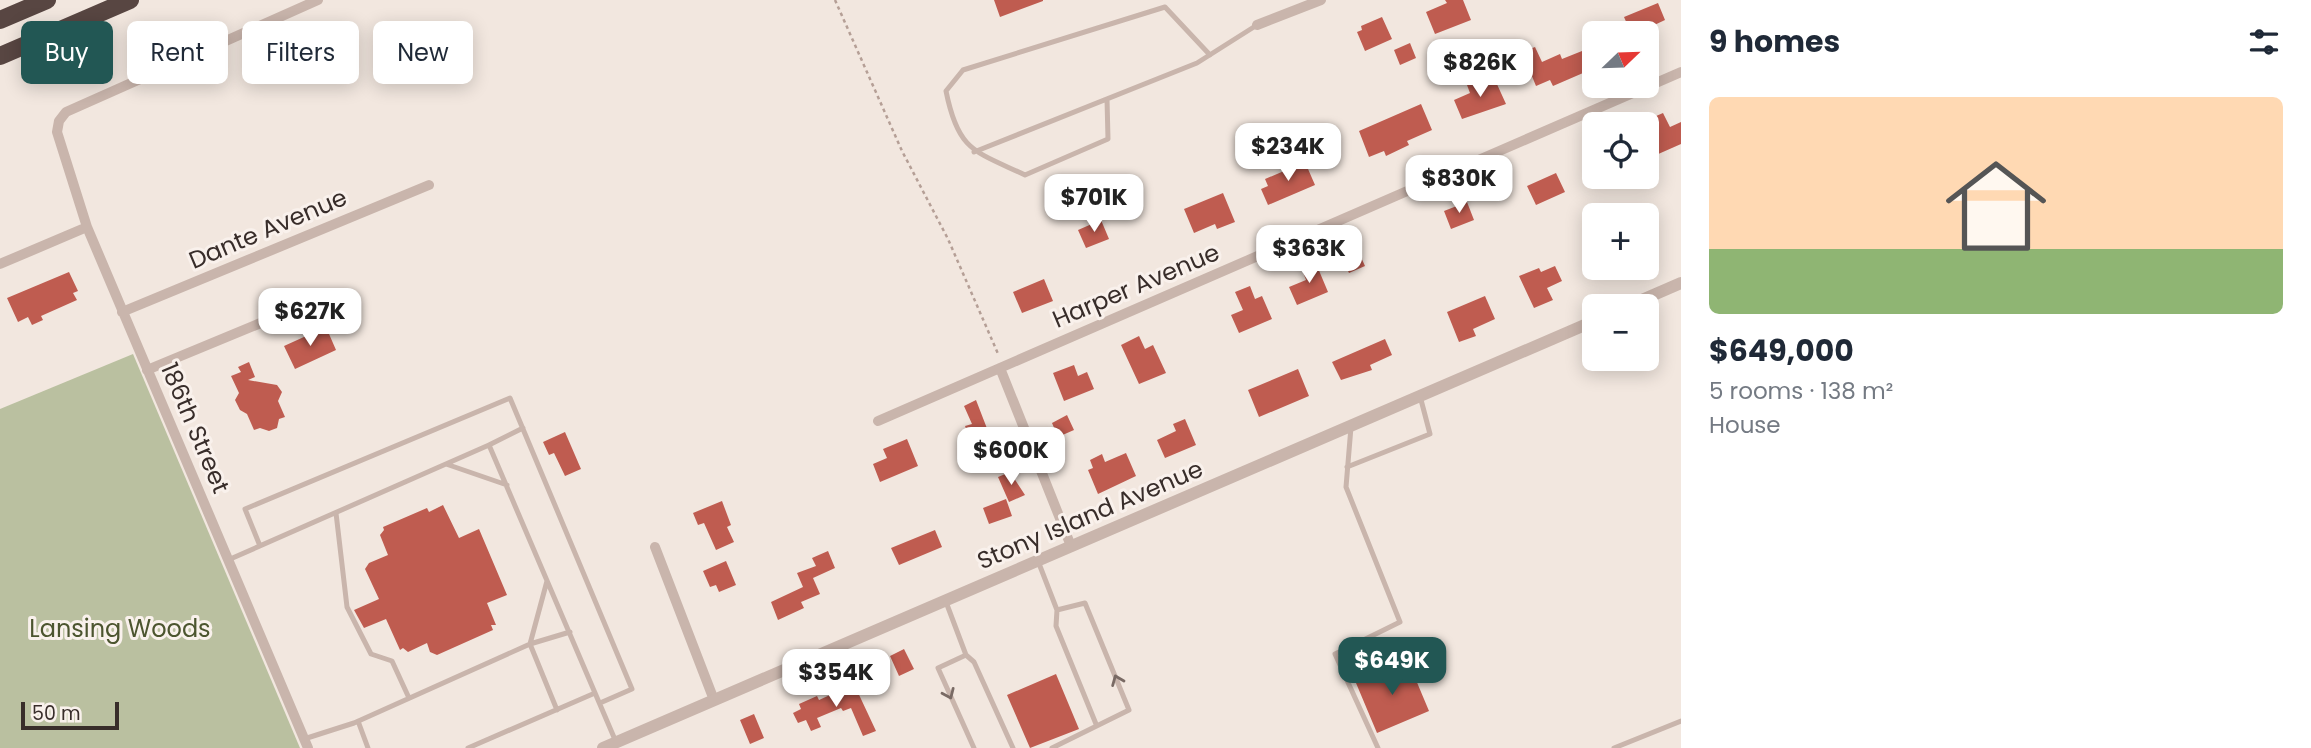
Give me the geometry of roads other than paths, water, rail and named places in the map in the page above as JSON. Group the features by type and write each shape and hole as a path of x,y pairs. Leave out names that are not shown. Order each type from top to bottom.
{"highway":[{"path":"0,20 47,0"},
{"path":"0,56 130,0"}],"street":[{"name":"186th Street","path":"306,744 87,227 57,132 59,121 65,112 318,0"},
{"path":"1257,25 1321,0"},
{"name":"Harper Avenue","path":"878,421 1681,72"},
{"name":"Dante Avenue","path":"122,312 429,185"},
{"path":"0,264 87,227"},
{"path":"1657,294 1681,284"},
{"path":"147,370 309,303"},
{"name":"Stony Island Avenue","path":"603,748 618,745 714,700 1582,326"},
{"path":"1002,367 1071,546"},
{"path":"655,547 714,700"}],"lane":[{"path":"1107,99 1108,139 1025,175 974,152 953,124 946,91 964,71 1165,7 1210,55"},
{"path":"974,152 1197,63 1257,25"},
{"path":"1347,467 1430,434 1420,396"},
{"path":"260,546 245,509 510,398 632,689 600,703"},
{"path":"1351,426 1346,487 1400,622 1335,654 1378,748"},
{"path":"228,560 523,428"},
{"path":"489,445 618,745"},
{"path":"446,464 507,485"},
{"path":"336,513 346,607 372,654 392,661 409,698"},
{"path":"1038,561 1057,610 1056,626 1096,724"},
{"path":"547,580 530,645 557,710"},
{"path":"946,600 966,655 974,662 1013,748"},
{"path":"1052,748 1129,710 1086,603 1057,610"},
{"path":"306,744 530,645 570,632"},
{"path":"966,655 938,668 974,748"},
{"path":"468,748 595,693"},
{"path":"358,721 369,748"},
{"path":"1614,748 1681,721"}],"park label":[{"name":"Lansing Woods","path":"120,629"}]}
